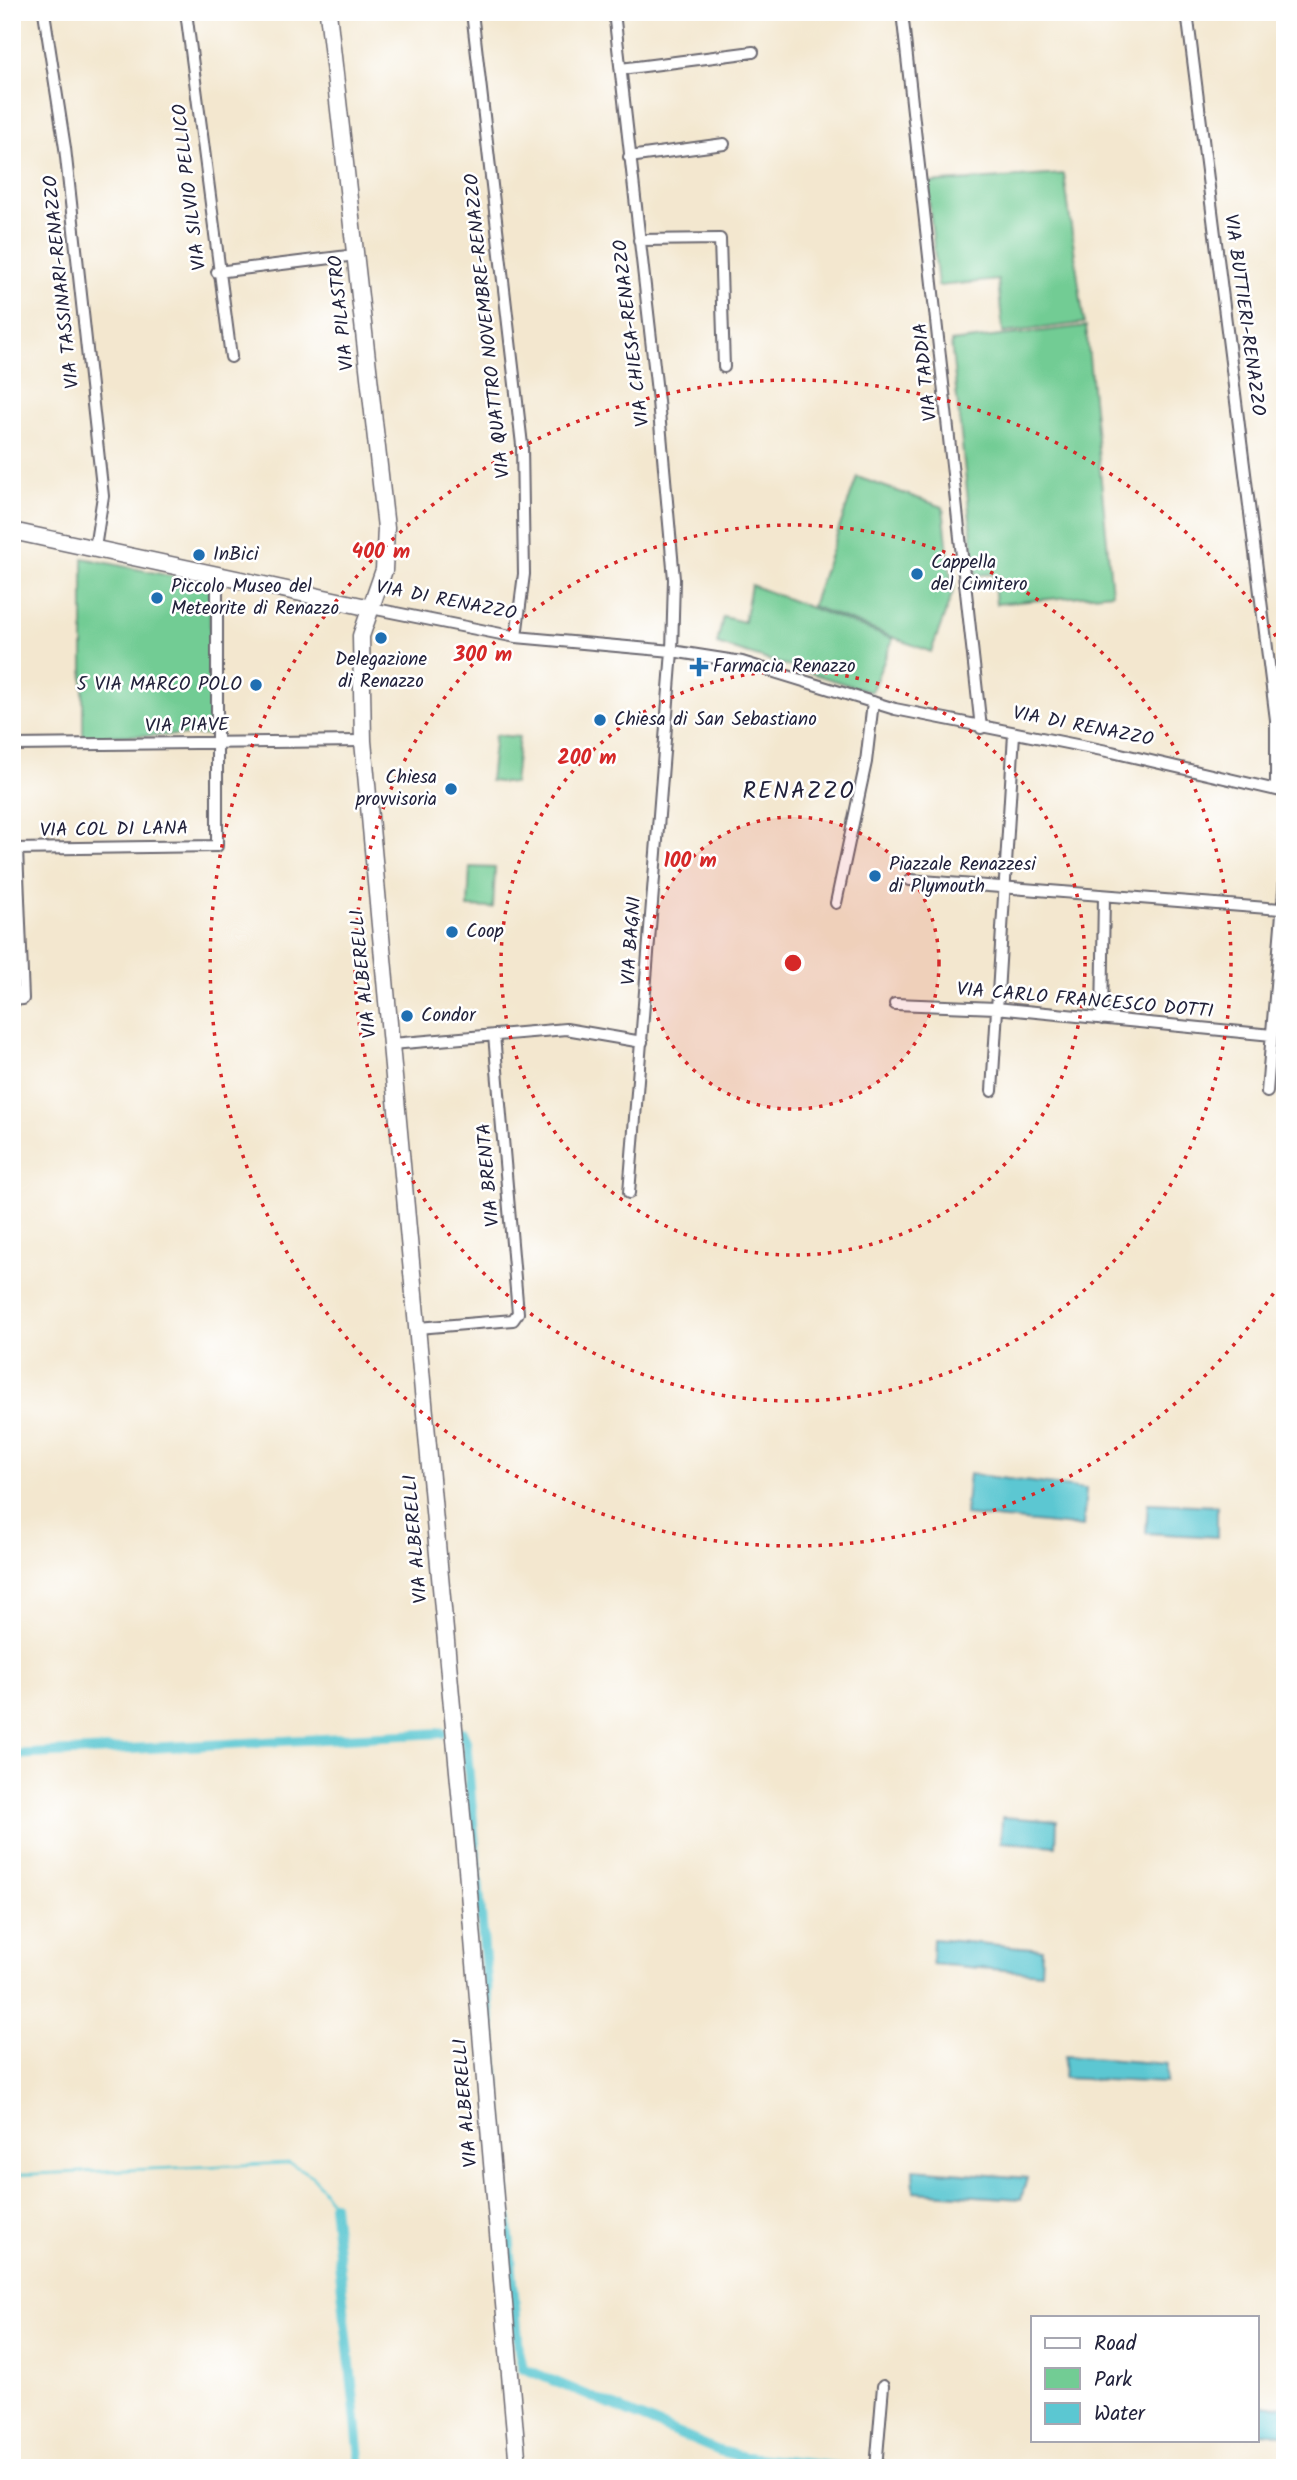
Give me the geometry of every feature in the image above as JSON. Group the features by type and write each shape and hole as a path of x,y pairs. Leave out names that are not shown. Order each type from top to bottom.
{"street":[{"name":"VIA TASSINARI-RENAZZO","path":"44,12 65,148 103,491 94,548"},
{"name":"VIA SILVIO PELLICO","path":"186,12 231,358"},
{"name":"VIA PILASTRO","path":"328,12 386,528 384,570 371,608"},
{"name":"VIA QUATTRO NOVEMBRE-RENAZZO","path":"472,12 522,445 524,574 516,637"},
{"name":"VIA CHIESA-RENAZZO","path":"614,12 658,401 674,579 672,651"},
{"name":"VIA TADDIA","path":"902,12 981,728"},
{"name":"VIA BUTTIERI-RENAZZO","path":"1187,12 1276,720 1280,791"},
{"path":"621,69 753,52"},
{"path":"629,157 724,144"},
{"path":"639,240 720,239 724,367"},
{"path":"218,272 356,254"},
{"name":"VIA DI RENAZZO","path":"12,531 516,637 672,651 742,662 873,702 981,728 1112,752 1280,791"},
{"path":"217,575 217,743"},
{"name":"VIA ALBERELLI","path":"371,608 361,636 359,673 363,741 418,1328 518,2468"},
{"name":"VIA BAGNI","path":"629,1192 672,651"},
{"path":"836,903 866,762 873,702"},
{"path":"992,1091 1014,734"},
{"name":"VIA PIAVE","path":"12,745 363,741"},
{"name":"VIA COL DI LANA","path":"14,849 217,846 217,743"},
{"path":"12,1000 23,999 14,849"},
{"path":"1267,1092 1285,878"},
{"path":"910,880 1281,909"},
{"path":"1102,1018 1104,896"},
{"name":"VIA CARLO FRANCESCO DOTTI","path":"895,1004 996,1008 1272,1035"},
{"path":"392,1044 566,1029 642,1042"},
{"name":"VIA BRENTA","path":"418,1328 513,1320 518,1312 494,1035"},
{"path":"876,2466 883,2386"}],"green space":[{"path":"1064,174 1084,323 1003,333 998,280 938,286 927,183"},
{"path":"1086,326 1112,593 996,604 993,574 976,575 951,342"},
{"path":"857,477 943,507 951,579 955,586 931,652 812,606"},
{"path":"83,558 210,584 210,735 83,736"},
{"path":"751,585 893,639 871,692 717,644 723,617 744,622"},
{"path":"495,735 519,737 514,784 490,781"},
{"path":"470,867 495,868 493,908 468,907"}],"water":[{"path":"969,1474 1086,1489 1083,1527 965,1515"},
{"path":"1148,1503 1217,1506 1217,1537 1146,1533"},
{"path":"1002,1817 1057,1821 1056,1846 1001,1842"},
{"path":"933,1939 1042,1949 1041,1973 932,1964"},
{"path":"1065,2056 1167,2064 1166,2083 1063,2078"},
{"path":"913,2169 1027,2178 1021,2199 914,2192"},
{"path":"1258,2405 1285,2407 1285,2434 1258,2433"}],"waterway":[{"path":"462,1732 466,1741 519,2351 523,2368 719,2451 745,2457 850,2468"},
{"path":"12,1755 442,1733"},
{"path":"12,2175 289,2163 313,2176 333,2205"},
{"path":"333,2205 361,2468"}],"place":[{"name":"InBici","path":"199,555"},
{"name":"Cappella del Cimitero","path":"917,574"},
{"name":"Piccolo Museo del Meteorite di Renazzo","path":"157,598"},
{"name":"Delegazione di Renazzo","path":"381,638"},
{"name":"Farmacia Renazzo","path":"699,667"},
{"name":"5 VIA MARCO POLO","path":"256,685"},
{"name":"Chiesa di San Sebastiano","path":"600,720"},
{"name":"Chiesa provvisoria","path":"451,789"},
{"name":"Piazzale Renazzesi di Plymouth","path":"875,876"},
{"name":"Coop","path":"452,932"},
{"name":"Condor","path":"407,1016"}],"district":[{"name":"RENAZZO","path":"799,792"}]}
